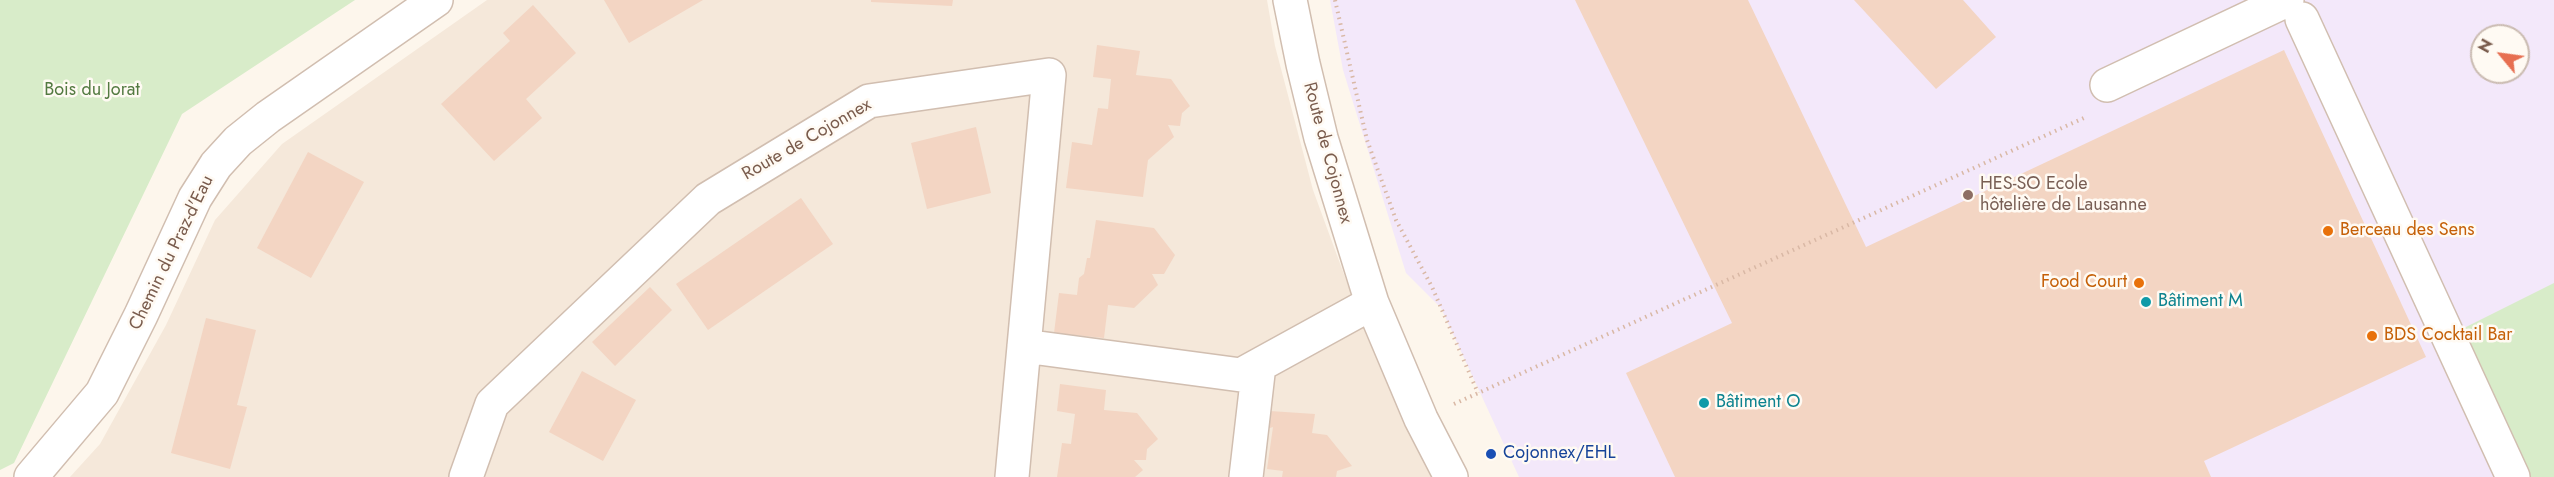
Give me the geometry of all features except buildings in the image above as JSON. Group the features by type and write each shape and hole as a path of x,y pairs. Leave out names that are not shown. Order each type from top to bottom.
{"street":[{"name":"Chemin du Praz-d'Eau","path":"31,477 102,393 195,198 216,165 238,141 268,117 436,0"},
{"name":"Route de Cojonnex","path":"1290,0 1322,138 1372,303 1421,419 1451,477"},
{"path":"2101,99 2295,9 2513,477"},
{"name":"Route de Cojonnex","path":"466,477 492,404 708,198 869,101 1048,75 1012,477"},
{"path":"1024,346 1241,375 1372,303"},
{"path":"1246,477 1259,365"}],"path":[{"path":"1335,0 1367,140 1396,220 1432,287 1478,393"},
{"path":"1448,407 2101,99"}],"shaded area":[{"path":"487,0 1267,0 1275,46 1313,190 1367,337 1438,477 70,477 100,444 166,325 215,220 282,144"},
{"name":"HES-SO Ecole hôtelière de Lausanne","path":"1330,0 2554,0 2554,477 1519,477 1441,308 1406,273 1343,70"}],"green space":[{"name":"Bois du Jorat","path":"0,0 355,0 182,114 14,463 0,470"},
{"path":"2554,283 2554,477 2529,477 2464,328"}],"place":[{"name":"HES-SO Ecole hôtelière de Lausanne","path":"1968,195"},
{"name":"Berceau des Sens","path":"2328,231"},
{"name":"Food Court","path":"2139,283"},
{"name":"Bâtiment M","path":"2146,302"},
{"name":"BDS Cocktail Bar","path":"2372,336"},
{"name":"Bâtiment O","path":"1704,403"},
{"name":"Cojonnex/EHL","path":"1491,454"}]}
